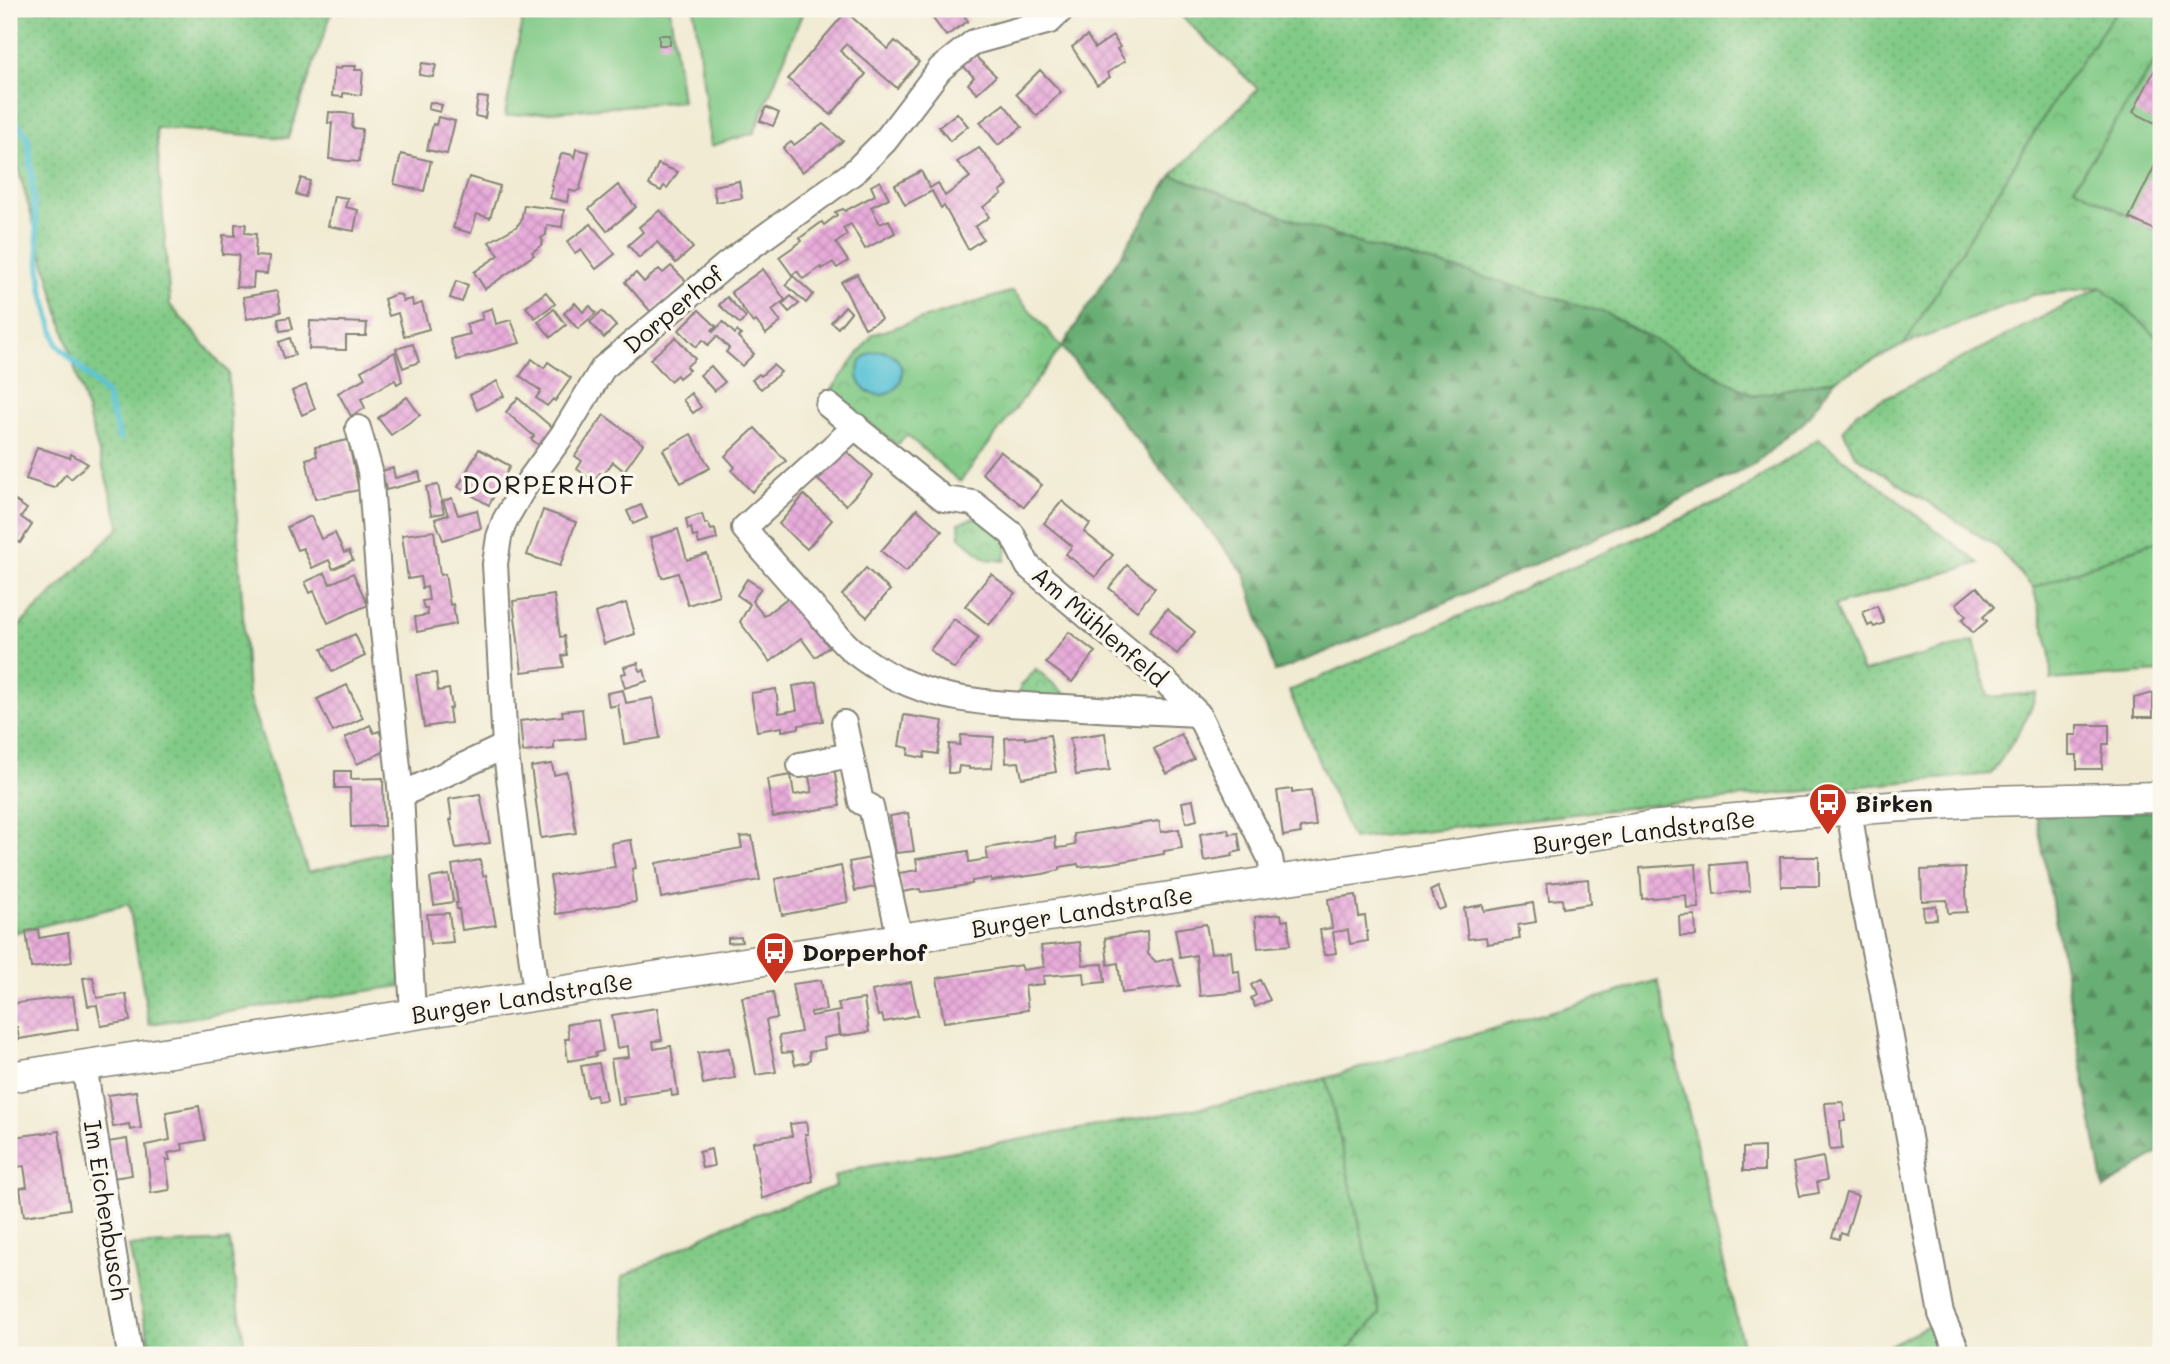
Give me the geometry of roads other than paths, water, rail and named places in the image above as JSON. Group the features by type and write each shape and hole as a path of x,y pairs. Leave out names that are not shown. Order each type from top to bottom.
{"main road":[{"name":"Burger Landstraße","path":"9,1077 1274,881 1649,827 1849,809 2013,799 2161,797"}],"street":[{"name":"Dorperhof","path":"536,994 505,746 495,564 505,520 523,489 563,434 603,368 717,272 836,186 870,158 940,69 974,42 1050,21 1062,9"},
{"name":"Am Mühlenfeld","path":"828,405 944,499 973,503 1012,534 1028,566 1168,684 1198,714 1270,858 1274,881"},
{"path":"856,426 744,528 797,592 852,650 908,684 955,699 1000,704 1198,714"},
{"path":"358,428 370,471 382,622 401,795 413,1013"},
{"path":"845,723 862,802 871,807 900,939"},
{"path":"401,795 505,746"},
{"path":"800,765 850,755"},
{"path":"1849,809 1862,894 1882,988 1941,1314 1959,1355"},
{"name":"Im Eichenbusch","path":"84,1065 130,1355"}],"water":[{"path":"880,351 889,352 896,357 901,364 901,382 896,389 889,394 880,395 871,394 864,389 859,382 858,373 859,364 864,357 871,352"}],"waterway":[{"path":"17,9 13,117 28,138 42,289 57,344 106,394 120,439"}],"place":[{"name":"Birken","path":"1828,836"},
{"name":"Dorperhof","path":"775,985"}],"district":[{"name":"DORPERHOF","path":"549,484"}]}
